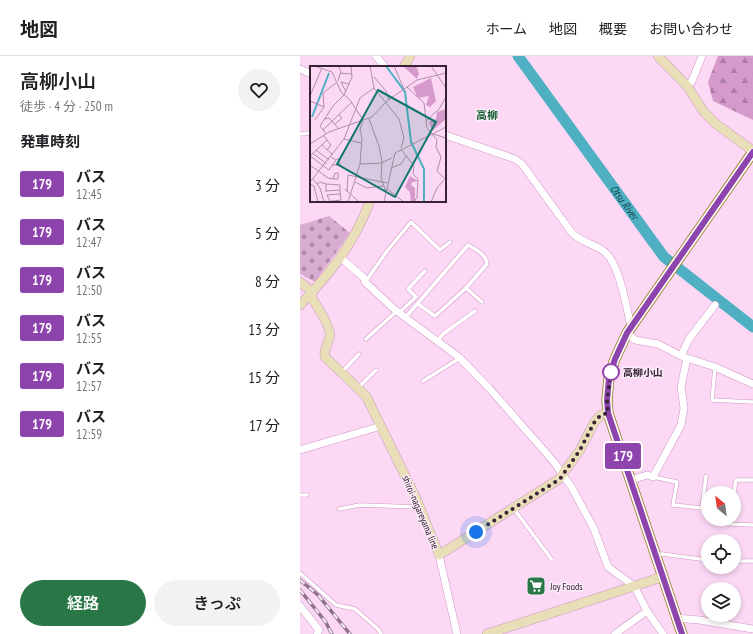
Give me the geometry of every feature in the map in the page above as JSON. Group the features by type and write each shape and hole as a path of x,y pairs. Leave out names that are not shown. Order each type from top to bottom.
{"main road":[{"path":"405,66 410,56"},
{"path":"658,56 687,86 704,112 735,140 753,152 629,329 615,359 609,378 607,400 608,413 682,634"},
{"path":"300,305 342,258 361,223 370,202"},
{"name":"shiroi-nagareyama line","path":"300,282 308,287 312,292 310,295 330,335 324,352 325,357 366,396 420,507 439,555 514,508 564,474 580,450 595,421 601,415 608,413"},
{"path":"487,634 662,577"}],"street":[{"path":"376,56 384,66"},
{"path":"687,86 692,81 702,56"},
{"path":"300,69 310,74"},
{"path":"446,134 508,156 522,164 572,232 583,242 604,252 613,263 629,329 635,340 658,344 684,357 715,367 753,384"},
{"path":"342,258 364,278 365,282 400,314 460,358 489,388 564,474 594,529 608,567 634,586 647,611 663,634"},
{"path":"631,480 647,475 653,477 680,425 684,408 681,386 684,357 689,339 715,305"},
{"path":"300,450 381,426"},
{"path":"439,555 456,634"},
{"path":"300,606 320,630 317,634"},
{"path":"615,634 647,611"},
{"path":"676,618 699,620 753,629"}],"lane":[{"path":"365,282 387,250 411,222 440,250 450,242"},
{"path":"366,339 400,314 418,304 468,245 480,252 487,260 487,264 466,288 435,316 418,304"},
{"path":"400,314 416,297 408,289 425,271"},
{"path":"466,288 482,302"},
{"path":"437,341 443,334 475,311"},
{"path":"341,373 359,354"},
{"path":"423,381 460,358"},
{"path":"715,367 712,400 753,402"},
{"path":"358,388 376,370"},
{"path":"653,477 677,482 673,505 702,508 706,476"},
{"path":"735,486 736,480 753,480"},
{"path":"300,495 307,495"},
{"path":"339,509 360,504 420,507"},
{"path":"514,508 552,560"},
{"path":"741,525 753,525"},
{"path":"655,556 662,554 701,559"},
{"path":"741,561 753,560"},
{"path":"300,573 336,605 355,609 378,629 381,634"}],"green space":[{"path":"718,56 753,56 753,120 713,101 708,82"},
{"path":"329,216 350,233 315,282 300,274 300,225"}],"waterway":[{"name":"Otsu River","path":"518,56 664,257 753,327"}],"railway":[{"path":"300,580 318,595 350,634"},
{"path":"300,590 325,621 332,634"}],"bus line":[{"name":"179","path":"682,634 608,413 607,400 609,378 615,359 631,326 753,152"}],"place":[{"name":"高柳小山","path":"611,372"},
{"name":"Joy Foods","path":"536,586"}],"district":[{"name":"高柳","path":"487,115"}],"route":[{"path":"476,532 560,479 580,450 595,421 601,415 608,413 607,400 609,378 612,368 611,372"}]}
